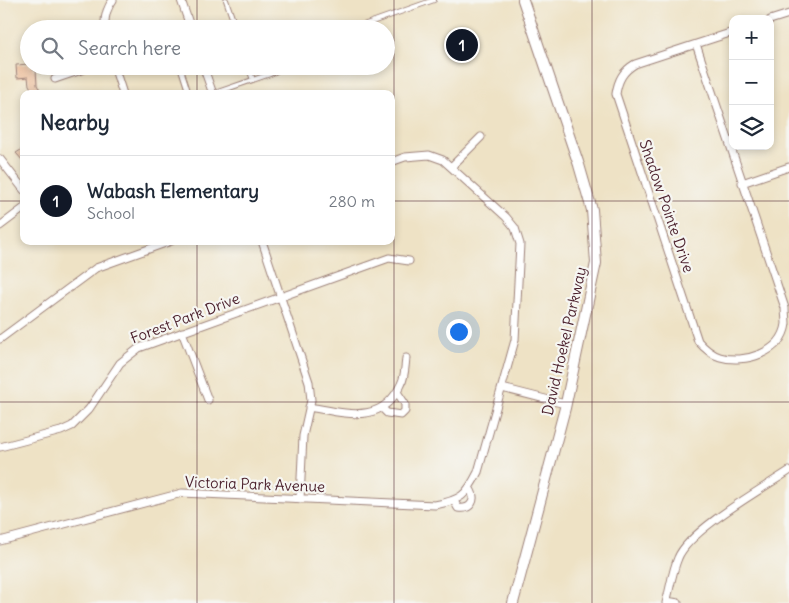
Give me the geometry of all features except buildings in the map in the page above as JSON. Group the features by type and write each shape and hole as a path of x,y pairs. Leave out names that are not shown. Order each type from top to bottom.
{"main road":[{"name":"David Hoekel Parkway","path":"512,603 565,404 596,263 592,210 579,165 523,0"}],"street":[{"path":"104,20 109,5 113,0"},
{"path":"181,0 188,20"},
{"path":"774,19 789,14"},
{"name":"Shadow Pointe Drive","path":"729,33 635,64 626,69 617,85 616,94 618,105 698,341 706,351 719,357 734,358 763,354 782,336 786,324 785,308 742,183"},
{"path":"696,44 742,183 789,167"},
{"path":"55,79 67,75"},
{"path":"117,75 122,90"},
{"path":"206,75 212,90"},
{"path":"452,167 480,137"},
{"name":"Victoria Park Avenue","path":"0,541 182,494 435,505 461,498 470,489 478,472 515,340 520,244 515,228 506,217 443,160 429,155 405,157 395,161"},
{"path":"0,159 20,185"},
{"path":"0,226 20,211"},
{"path":"0,339 96,268 160,245"},
{"path":"263,245 310,382 311,400 302,436 300,499"},
{"name":"Forest Park Drive","path":"0,447 61,431 72,426 89,409 120,363 139,348 390,258 409,262"},
{"path":"182,332 208,400"},
{"path":"309,407 364,415 379,410 392,398 402,384 406,358"},
{"path":"502,388 565,404"},
{"path":"382,408 387,413 401,415 405,411 404,404 397,392"},
{"path":"678,603 667,602 678,558 687,544 701,530 789,471"},
{"name":"Victoria Park Avenue","path":"454,501 458,508 464,509 470,506 474,501 474,494 470,489"}],"lane":[{"path":"226,0 233,20"},
{"path":"377,20 434,0"},
{"path":"183,75 188,90"},
{"path":"251,75 253,80"},
{"path":"224,90 265,75"}],"place":[{"name":"Wabash Elementary","path":"462,45"}]}
